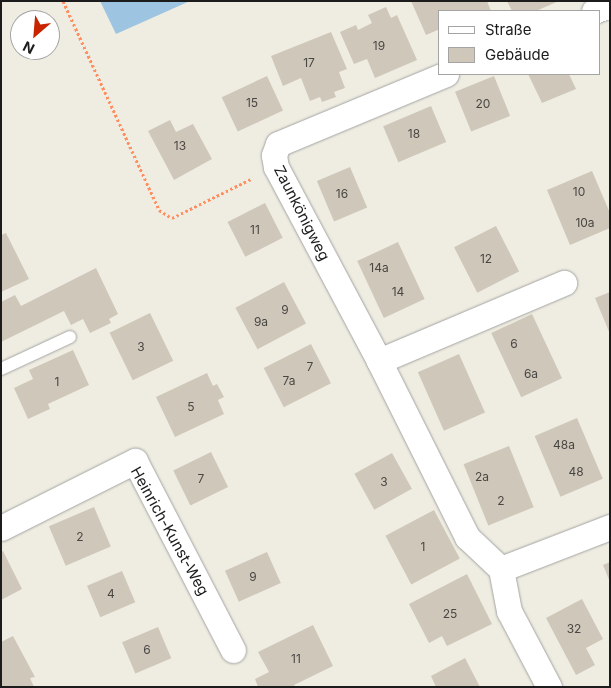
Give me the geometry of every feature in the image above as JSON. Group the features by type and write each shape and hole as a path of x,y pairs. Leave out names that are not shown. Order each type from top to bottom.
{"street":[{"path":"597,10 610,5"},
{"name":"Zaunkönigweg","path":"444,75 278,144 274,155 276,166 379,361 467,537 501,569"},
{"path":"379,361 564,283"},
{"name":"Heinrich-Kunst-Weg","path":"1,528 135,461 233,650"},
{"path":"549,687 509,611 501,569 610,527"}],"lane":[{"path":"1,369 70,337"}],"path":[{"path":"63,1 159,210 172,218 276,166"}],"water":[{"path":"100,1 190,1 116,34"}],"building":[{"path":"411,1 487,1 491,10 438,10 438,30 426,35"},
{"path":"507,1 559,1 538,10 512,10"},
{"path":"386,7 391,18 397,15 417,60 375,78 367,59 354,64 340,32 356,25 358,30 372,23 368,15"},
{"path":"331,32 347,69 339,72 345,88 334,92 336,97 322,102 320,97 310,101 301,78 283,86 271,56"},
{"path":"528,75 569,75 576,89 542,103"},
{"path":"267,76 283,110 238,132 222,97"},
{"path":"494,76 510,116 471,132 455,92"},
{"path":"431,106 446,142 398,162 383,126"},
{"path":"170,120 176,132 193,124 212,159 174,180 148,131"},
{"path":"350,167 367,208 334,222 317,181"},
{"path":"592,171 610,213 610,228 570,245 547,190"},
{"path":"265,203 283,238 245,257 228,222"},
{"path":"496,226 519,271 477,293 454,247"},
{"path":"6,233 29,279 1,292 1,235"},
{"path":"398,242 425,299 384,318 357,261"},
{"path":"96,268 118,314 109,319 111,323 90,333 83,319 71,325 64,311 1,342 1,302 15,295 21,306"},
{"path":"284,282 306,323 258,349 235,308"},
{"path":"610,292 610,334 595,298"},
{"path":"150,313 173,361 133,380 110,333"},
{"path":"532,314 562,378 521,397 491,333"},
{"path":"311,344 331,383 284,407 264,368"},
{"path":"73,350 89,385 48,404 50,409 28,419 14,388 33,379 29,370"},
{"path":"459,354 485,412 444,431 418,372"},
{"path":"207,373 213,386 217,384 224,397 218,400 224,414 175,437 156,397"},
{"path":"577,418 603,479 560,497 535,436"},
{"path":"509,446 534,507 488,526 464,464"},
{"path":"211,452 228,487 190,505 173,470"},
{"path":"392,453 412,489 374,510 354,474"},
{"path":"94,507 111,547 66,566 49,526"},
{"path":"434,510 460,559 411,584 385,536"},
{"path":"3,551 22,589 1,600 1,552"},
{"path":"267,552 281,583 239,602 225,571"},
{"path":"610,562 610,582 603,565"},
{"path":"122,571 135,602 100,617 87,586"},
{"path":"467,574 492,624 447,646 442,636 429,643 409,604"},
{"path":"582,599 603,639 586,648 595,665 576,675 546,618"},
{"path":"313,625 333,666 294,685 295,687 258,687 255,679 269,672 258,652"},
{"path":"158,627 171,658 135,674 122,642"},
{"path":"13,636 35,677 30,678 34,687 1,687 1,642"},
{"path":"465,658 480,687 436,687 431,676"}]}
